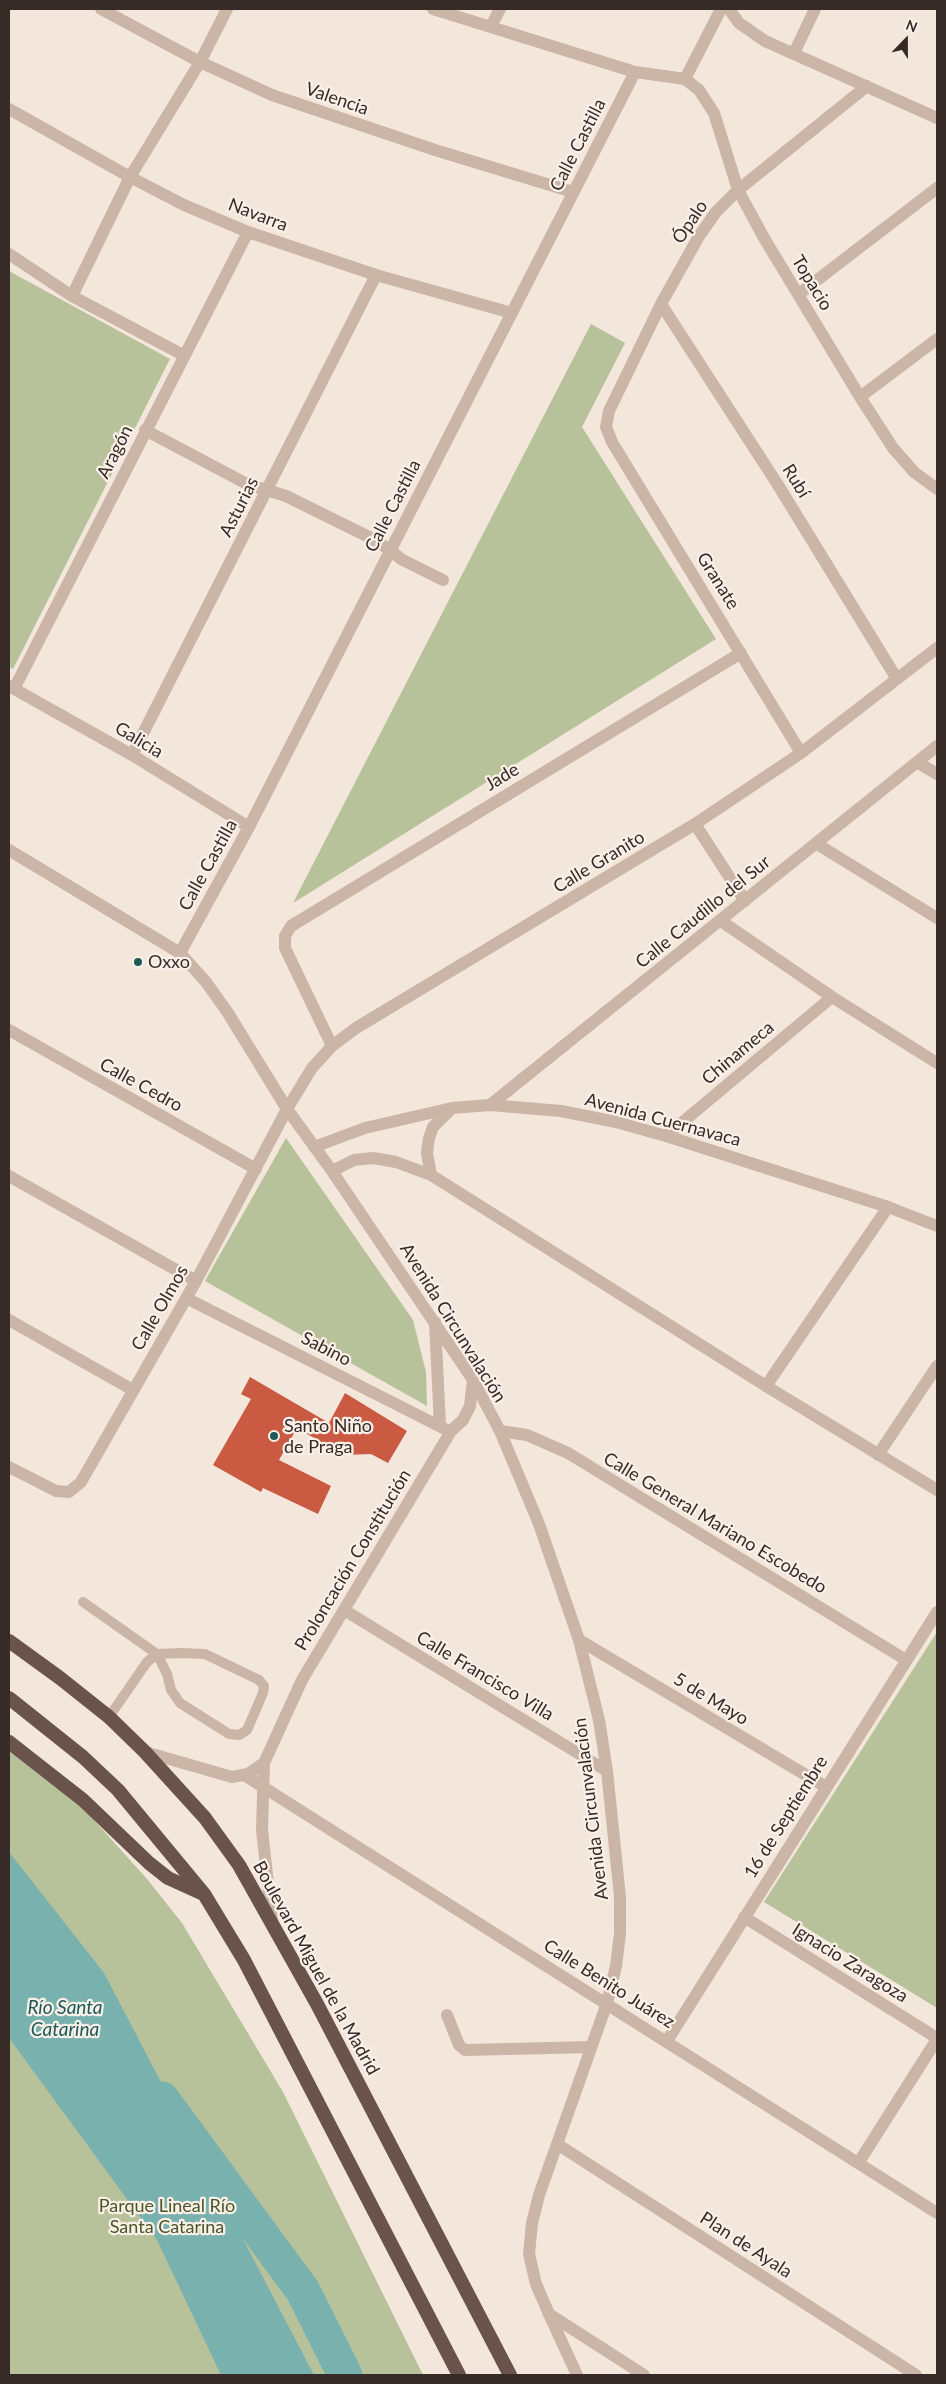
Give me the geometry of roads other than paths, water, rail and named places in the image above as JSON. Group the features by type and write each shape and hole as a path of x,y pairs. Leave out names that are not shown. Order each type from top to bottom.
{"highway":[{"name":"Boulevard Miguel de la Madrid","path":"9,1641 109,1717 205,1818 238,1865 272,1920 510,2375"},
{"path":"9,1698 83,1757 118,1790 204,1894 244,1960 459,2375"},
{"path":"9,1742 83,1800 149,1863 168,1878 204,1894"}],"street":[{"name":"Valencia","path":"101,9 200,62 272,96 343,121 573,192"},
{"path":"72,296 130,177 200,62 227,9"},
{"path":"433,9 635,72 685,79 721,9"},
{"path":"491,26 500,9"},
{"path":"729,9 739,23 765,41 794,52 937,118"},
{"path":"794,52 815,9"},
{"name":"Calle Castilla","path":"180,953 249,827 635,72"},
{"name":"Topacio","path":"685,79 699,90 714,113 738,190 860,397 893,448 914,472 937,490"},
{"name":"Ópalo","path":"606,427 609,411 661,304 699,236 716,212 738,190 867,86"},
{"name":"Navarra","path":"9,109 184,205 248,232 376,275 512,313"},
{"path":"799,294 937,188"},
{"name":"Aragón","path":"12,687 248,232"},
{"path":"9,254 72,296 183,355"},
{"name":"Asturias","path":"132,755 376,275"},
{"name":"Rubí","path":"661,304 778,486 897,679"},
{"path":"860,397 937,339"},
{"name":"Granate","path":"606,427 612,442 801,753"},
{"path":"145,430 247,484 286,496 443,580"},
{"name":"Calle Granito","path":"287,1109 312,1068 332,1046 356,1028 695,824 801,753 937,648"},
{"name":"Jade","path":"332,1046 285,948 285,936 291,926 741,653"},
{"name":"Galicia","path":"12,687 132,755 249,827"},
{"name":"Calle Caudillo del Sur","path":"490,1105 937,746"},
{"path":"917,762 937,774"},
{"path":"695,824 745,901"},
{"path":"817,844 937,918"},
{"name":"Avenida Circunvalación","path":"9,850 180,953 206,982 228,1013 287,1109 332,1171 473,1380 500,1432 539,1524 580,1640 599,1720 608,1772 617,1854 620,1934 616,1966 607,2003 539,2196 532,2223 529,2254 536,2284 577,2375"},
{"path":"721,921 832,997 937,1063"},
{"name":"Chinameca","path":"666,1136 832,997"},
{"name":"Calle Cedro","path":"9,1030 256,1170"},
{"name":"Avenida Cuernavaca","path":"314,1147 365,1128 452,1108 490,1105 561,1111 616,1122 666,1136 888,1207 937,1226"},
{"path":"431,1175 427,1153 429,1138 433,1127 452,1108"},
{"name":"Calle Olmos","path":"9,1467 56,1491 69,1492 81,1482 196,1281 287,1109"},
{"path":"332,1171 354,1160 374,1158 396,1162 431,1175 766,1386 937,1490"},
{"path":"9,1176 196,1281"},
{"path":"766,1386 888,1207"},
{"name":"Sabino","path":"186,1298 445,1429"},
{"path":"9,1320 133,1390"},
{"path":"435,1322 445,1429"},
{"path":"878,1454 937,1366"},
{"name":"Proloncación Constitución","path":"272,1920 266,1877 264,1763 302,1680 344,1610 445,1429 456,1428 468,1411 473,1380"},
{"name":"Calle General Mariano Escobedo","path":"500,1432 527,1435 568,1453 906,1660"},
{"name":"Calle Francisco Villa","path":"344,1610 608,1772"},
{"name":"16 de Septiembre","path":"667,2041 937,1612"},
{"name":"5 de Mayo","path":"580,1640 826,1787"},
{"path":"144,1752 232,1777 244,1775 264,1763"},
{"name":"Calle Benito Juárez","path":"244,1775 860,2162 937,2213"},
{"name":"Ignacio Zaragoza","path":"744,1917 937,2039"},
{"path":"447,2015 459,2045 465,2050 591,2047"},
{"path":"860,2162 937,2039"},
{"name":"Plan de Ayala","path":"557,2144 916,2375"},
{"path":"549,2314 644,2375"}],"lane":[{"path":"82,1602 157,1654 167,1674 170,1690 180,1703 229,1734 239,1735 247,1730 263,1693 264,1686 259,1680 205,1654 157,1654 147,1662 109,1717"}],"water":[{"name":"Río Santa Catarina","path":"9,1852 104,1973 314,2375 221,2375 157,2240 9,2038"}],"waterway":[{"name":"Río Santa Catarina","path":"162,2099 303,2291 345,2375"}],"place":[{"name":"Oxxo","path":"138,962"},
{"name":"Santo Niño de Praga","path":"274,1436"}],"park label":[{"name":"Parque Lineal Río Santa Catarina","path":"167,2216"}]}
